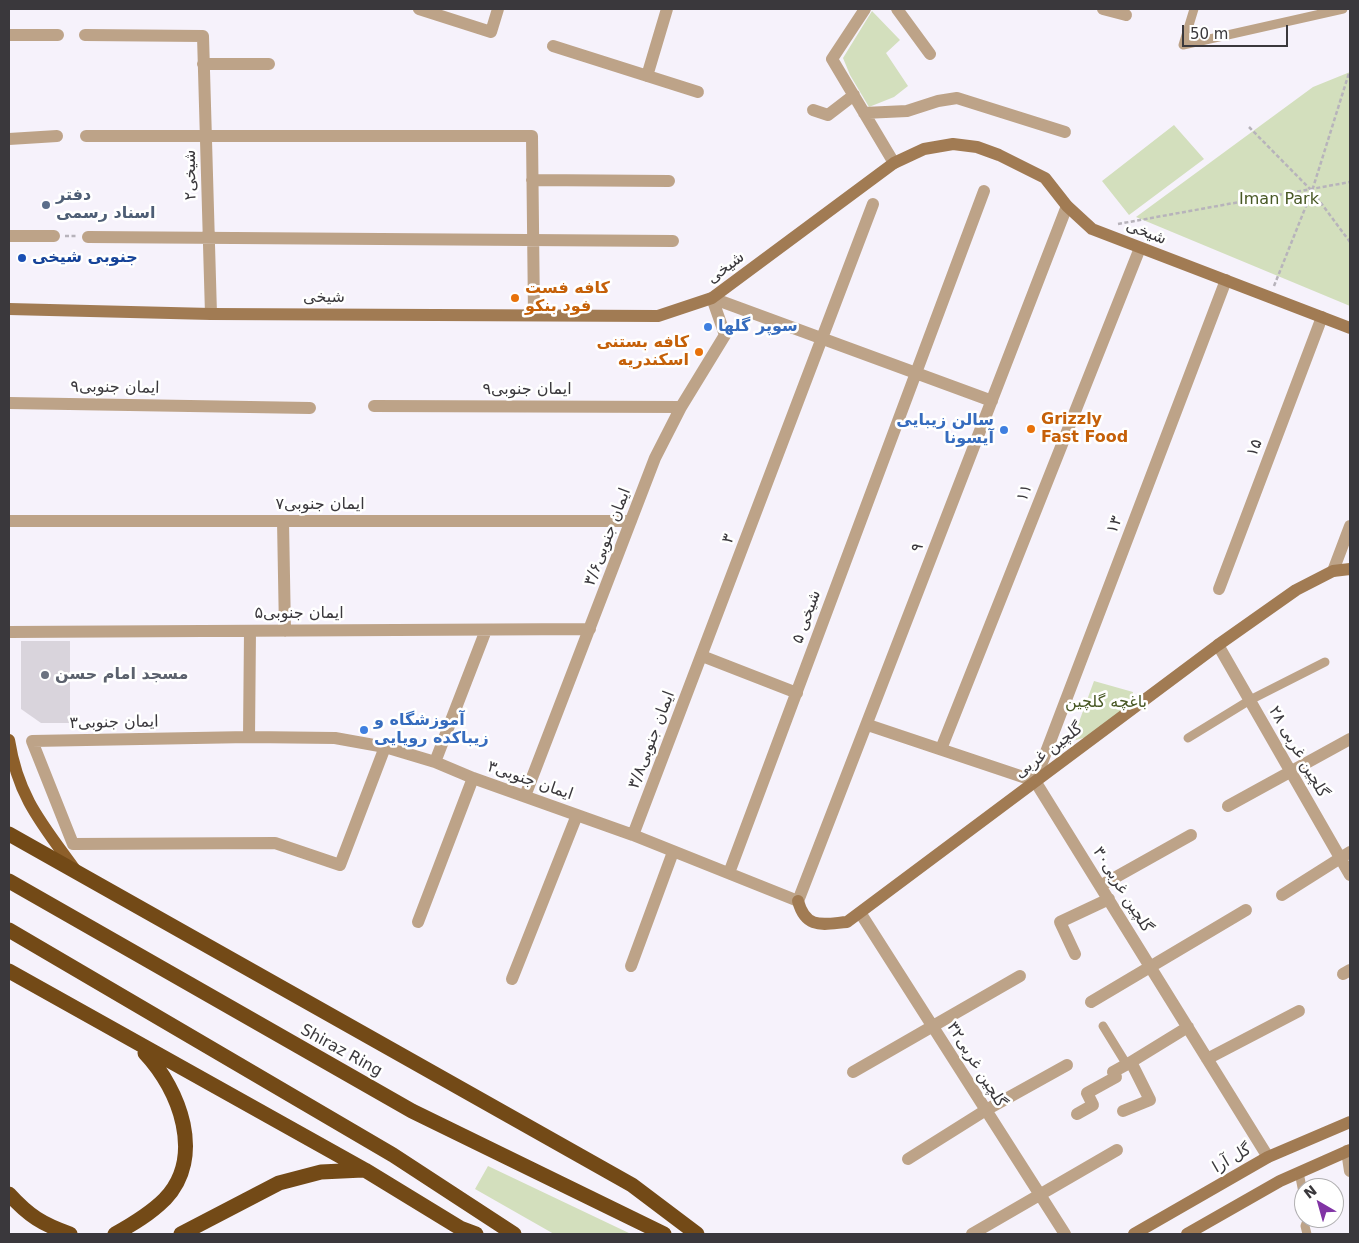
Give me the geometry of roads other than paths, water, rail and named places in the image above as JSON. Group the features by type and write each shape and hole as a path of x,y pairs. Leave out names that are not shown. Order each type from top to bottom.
{"highway":[{"path":"9,834 632,1185 697,1234"},
{"name":"Shiraz Ring","path":"9,881 412,1111 664,1234"},
{"path":"9,930 393,1155 514,1234"},
{"path":"9,971 100,1021 138,1045 365,1170 460,1228 476,1234"},
{"path":"115,1234 142,1218 166,1197 185,1165 185,1136 178,1103 157,1065 138,1045"},
{"path":"181,1234 279,1183 321,1172 365,1170"},
{"path":"9,1194 26,1213 43,1224 70,1234"}],"main road":[{"path":"9,740 13,769 24,796 77,873"}],"street":[{"path":"419,9 491,32 498,9"},
{"path":"647,76 666,9"},
{"path":"865,9 832,59 894,163"},
{"path":"897,9 930,54"},
{"path":"1103,9 1126,15"},
{"path":"9,36 58,35"},
{"name":"شیخی۲","path":"85,35 203,36 211,314"},
{"path":"553,46 698,92"},
{"path":"204,64 268,64"},
{"path":"813,110 828,115 854,96"},
{"path":"864,113 907,110 938,101 957,98 1065,132"},
{"path":"9,139 57,136"},
{"path":"86,136 532,136 534,315"},
{"name":"شیخی","path":"9,309 211,314 658,316 712,298 894,163 924,149 953,144 977,147 1000,155 1045,178 1067,206 1092,229 1350,328"},
{"path":"532,180 669,181"},
{"name":"شیخی ۵","path":"730,873 984,190"},
{"name":"۳","path":"702,656 873,204"},
{"name":"۹","path":"798,901 868,725 1067,206"},
{"path":"9,236 54,236"},
{"path":"88,237 673,241"},
{"name":"۱۱","path":"940,749 1140,248"},
{"name":"۱۳","path":"1036,781 1226,280"},
{"path":"712,298 992,401"},
{"name":"ایمان جنوبی۳/۶","path":"525,796 656,458 681,407 725,335 712,298"},
{"name":"۱۵","path":"1219,589 1322,317"},
{"name":"ایمان جنوبی۹","path":"9,403 310,408"},
{"name":"ایمان جنوبی۹","path":"374,406 681,407"},
{"name":"ایمان جنوبی۷","path":"9,521 631,521"},
{"path":"283,521 285,631"},
{"path":"1333,571 1350,526"},
{"name":"گلچین غربی","path":"798,901 801,912 811,923 847,922 861,914 1218,645 1296,590 1333,571 1350,569"},
{"name":"ایمان جنوبی۵","path":"9,632 590,629"},
{"path":"435,762 486,630"},
{"path":"249,737 250,631"},
{"name":"گلچین غربی ۲۸","path":"1218,645 1290,771 1345,855 1350,875"},
{"path":"702,656 797,693"},
{"name":"ایمان جنوبی۳/۸","path":"633,835 702,656"},
{"path":"868,725 1036,781"},
{"name":"ایمان جنوبی۳","path":"385,746 340,865 275,843 73,844 32,741 249,737 335,738 385,746 435,762 473,778 633,835 798,901"},
{"path":"1228,806 1350,739"},
{"path":"418,922 473,778"},
{"name":"گلچین غربی۳۰","path":"1036,781 1268,1157"},
{"path":"512,979 577,815"},
{"path":"1100,886 1191,835"},
{"path":"631,966 674,852"},
{"path":"1282,895 1345,855"},
{"path":"1075,954 1060,922 1109,899"},
{"path":"1091,1002 1246,910"},
{"name":"گلچین غربی۳۲","path":"861,914 1064,1234"},
{"path":"852,1072 1020,976"},
{"path":"1207,1059 1300,1011"},
{"path":"1077,1114 1092,1105 1087,1093 1116,1077 1113,1072 1188,1027"},
{"path":"1123,1111 1150,1100 1129,1063"},
{"path":"908,1159 986,1110 1067,1065"},
{"name":"گل آرا","path":"1134,1234 1268,1157 1350,1122"},
{"path":"972,1234 1117,1150"},
{"path":"1186,1234 1298,1172 1349,1151 1350,1171"}],"lane":[{"path":"1194,9 1182,45 1343,9"},
{"path":"1188,738 1250,700 1325,662"},
{"path":"1103,1026 1129,1063"},
{"path":"1298,1172 1299,1178"}],"place":[{"name":"دفتر اسناد رسمی","path":"46,205"},
{"name":"جنوبی شیخی","path":"22,258"},
{"name":"کافه فست فود بنکو","path":"515,298"},
{"name":"سوپر گلها","path":"708,327"},
{"name":"کافه بستنی اسکندریه","path":"699,352"},
{"name":"Grizzly Fast Food","path":"1031,429"},
{"name":"سالن زیبایی آیسونا","path":"1004,430"},
{"name":"مسجد امام حسن","path":"45,675"},
{"name":"آموزشگاه و زیباکده رویایی","path":"364,730"}],"park label":[{"name":"Iman Park","path":"1279,200"},
{"name":"باغچه گلچین","path":"1106,703"}]}
